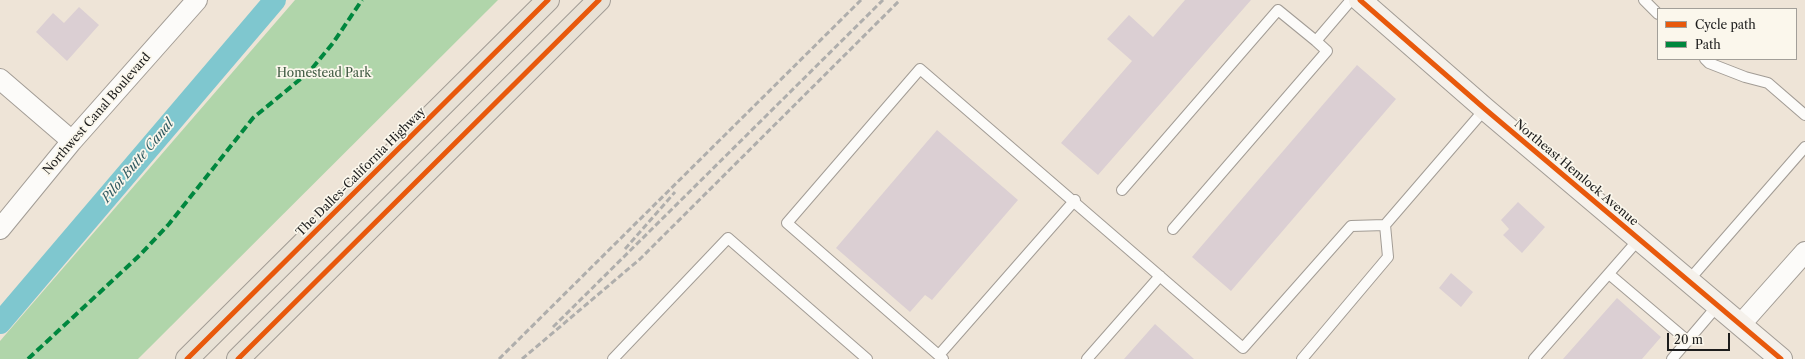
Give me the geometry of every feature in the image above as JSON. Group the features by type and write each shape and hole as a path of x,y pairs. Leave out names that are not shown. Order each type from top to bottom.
{"highway":[{"name":"The Dalles-California Highway","path":"187,359 548,0"},
{"path":"238,359 599,0"}],"street":[{"name":"Northwest Canal Boulevard","path":"0,228 72,141 196,0"},
{"name":"Northeast Hemlock Avenue","path":"1360,0 1485,109 1781,359"},
{"path":"0,79 72,141"},
{"path":"1741,324 1805,252"}],"lane":[{"path":"1316,41 1351,0"},
{"path":"1644,0 1657,13"},
{"path":"1122,190 1278,10 1327,51 1173,229"},
{"path":"1707,60 1716,66 1768,83 1805,115"},
{"path":"1074,200 941,357 787,223 920,69 1074,200 1243,348 1351,226 1385,225"},
{"path":"1302,359 1388,257 1385,225 1485,109"},
{"path":"1689,280 1805,147"},
{"path":"613,359 728,238 867,359"},
{"path":"1534,359 1640,239"},
{"path":"1609,274 1688,340"},
{"path":"1088,359 1160,276"},
{"path":"1672,359 1718,305"}],"green space":[{"name":"Homestead Park","path":"295,0 498,0 138,359 0,359 0,341"}],"building":[{"path":"1185,0 1251,0 1098,175 1061,143 1132,61 1107,39 1129,15 1153,37"},
{"path":"79,7 99,25 67,61 36,32 53,13 64,23"},
{"path":"1357,65 1396,99 1231,291 1192,257"},
{"path":"937,130 1018,200 932,300 925,295 910,312 836,248"},
{"path":"1518,202 1545,227 1522,253 1503,235 1509,229 1501,220"},
{"path":"1451,273 1473,292 1461,307 1439,288"},
{"path":"1617,298 1661,337 1642,359 1563,359"},
{"path":"1155,324 1194,359 1124,359"}],"waterway":[{"name":"Pilot Butte Canal","path":"0,323 275,0"}],"railway":[{"path":"499,359 861,0"},
{"path":"553,327 883,0"},
{"path":"522,359 640,259 900,0"},
{"path":"625,249 675,192"}],"marked path":[{"path":"28,359 140,255 169,224 253,118 309,72 333,43 362,0"}],"cycle path":[{"path":"187,359 548,0"},
{"path":"238,359 599,0"},
{"path":"1360,0 1485,109 1781,359"}]}
